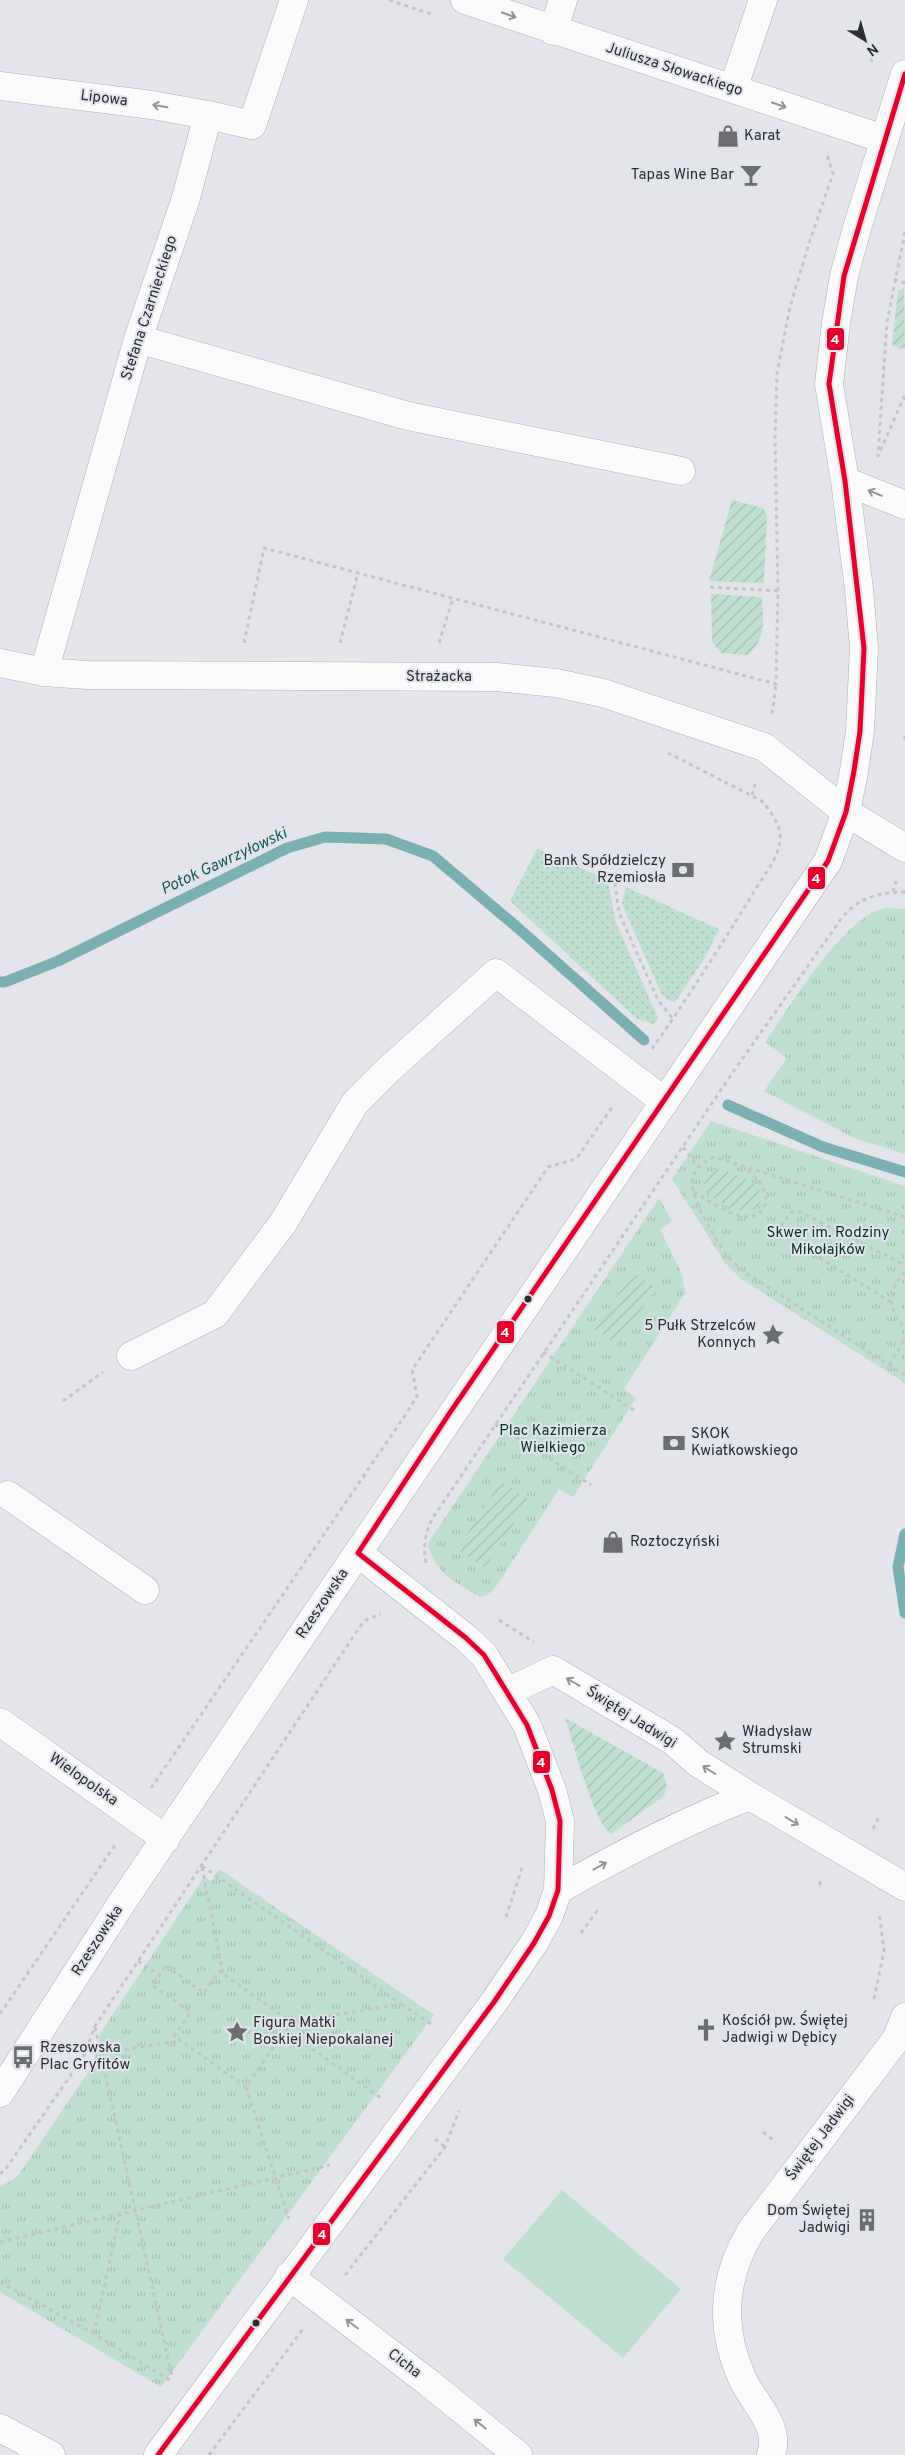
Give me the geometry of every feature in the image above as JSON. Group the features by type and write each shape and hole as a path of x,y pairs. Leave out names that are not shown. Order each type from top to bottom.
{"street":[{"path":"208,115 252,125 294,0"},
{"name":"Juliusza Słowackiego","path":"464,0 884,139"},
{"path":"553,31 563,0"},
{"path":"733,89 763,0"},
{"name":"Rzeszowska","path":"0,2093 166,1839 449,1414 828,861 846,812 860,731 864,648 859,589 830,384 836,323 844,276 884,139 899,112 905,74"},
{"name":"Lipowa","path":"0,86 152,105 208,115"},
{"name":"Stefana Czarnieckiego","path":"44,672 138,339 186,198 208,115"},
{"path":"138,339 408,416 681,471"},
{"path":"845,481 905,505"},
{"name":"Strażacka","path":"0,663 44,672 97,675 498,677 556,683 603,693 764,747 846,812 905,848"},
{"path":"131,1356 215,1314 283,1223 355,1103 388,1070 496,973 664,1101"},
{"path":"8,1495 145,1590"},
{"path":"158,2455 288,2276 514,1973 549,1916 558,1890 560,1821 552,1790 527,1725 484,1656 466,1638 358,1553"},
{"name":"Świętej Jadwigi","path":"507,1692 553,1670 673,1741 698,1763 750,1796 897,1883"},
{"name":"Wielopolska","path":"0,1722 166,1839"},
{"path":"558,1890 606,1863 712,1810 750,1796"},
{"name":"Świętej Jadwigi","path":"771,2455 775,2443 772,2427 743,2380 727,2329 727,2289 740,2249 751,2231 897,2038 905,2017"},
{"name":"Cicha","path":"288,2276 429,2383 518,2455"},
{"path":"0,2428 51,2455"}],"path":[{"path":"870,64 875,48"},
{"path":"243,648 264,548 776,684 778,591 775,438 777,373 790,308 832,174 824,147"},
{"path":"905,232 894,279 887,322 878,456 905,395"},
{"path":"894,279 905,283"},
{"path":"339,647 358,573"},
{"path":"710,587 778,591"},
{"path":"438,646 453,598"},
{"path":"905,736 905,742"},
{"path":"0,2014 116,1842 115,1834 110,1825 102,1822 129,1783 138,1789 146,1791 154,1786 408,1411 417,1396 412,1370 548,1167 576,1159 709,966 775,856 780,843 781,832 769,809 762,801 664,751"},
{"path":"615,883 619,913 658,1000 674,1019"},
{"path":"430,1570 424,1552 426,1530 543,1352 683,1146 848,910 870,897 905,892"},
{"path":"683,1146 698,1167"},
{"path":"905,1217 714,1157 698,1167 692,1178 693,1191 703,1214 727,1255 746,1273 905,1375"},
{"path":"693,1191 738,1217 755,1215 764,1207 767,1200 765,1191 757,1178 742,1166"},
{"path":"891,1302 786,1237 781,1230 782,1222 792,1212 800,1212 905,1265"},
{"path":"905,1272 896,1282 891,1302 894,1314 905,1327"},
{"path":"889,1365 905,1338"},
{"path":"543,1352 638,1412"},
{"path":"63,1401 82,1387"},
{"path":"495,1424 591,1485"},
{"path":"0,2174 5,2170 84,2056 95,2026 359,1628 366,1620 378,1614 387,1615"},
{"path":"492,1615 535,1643"},
{"path":"202,1866 224,1974"},
{"path":"202,1866 434,2026"},
{"path":"504,1922 520,1882 523,1866"},
{"path":"873,2003 884,1951 878,1907"},
{"path":"138,1961 158,1975"},
{"path":"290,2222 246,2087 174,2036 191,2012 152,1984 166,1966 204,1993 219,1971 292,2022"},
{"path":"246,2087 292,2022 401,2004"},
{"path":"428,2034 440,2018"},
{"path":"0,2282 94,2334 173,2382 95,2026"},
{"path":"286,2030 381,2098 387,2090"},
{"path":"101,2052 180,2041"},
{"path":"0,2242 331,2164"},
{"path":"94,2334 120,2214"},
{"path":"209,2455 304,2327"}],"green space":[{"path":"904,288 905,347 901,349 892,345 898,291"},
{"path":"732,500 763,508 767,515 764,583 709,581"},
{"path":"711,594 762,597 763,621 761,636 758,643 747,655 721,653 712,642"},
{"path":"537,849 608,880 615,920 658,1018 654,1024 637,1019 510,901"},
{"path":"626,887 719,929 705,958 675,1002 662,995 622,904"},
{"path":"885,908 905,909 905,1154 854,1138 764,1091 787,1058 765,1042 835,945 869,915"},
{"name":"Skwer im. Rodziny Mikołajków","path":"711,1121 905,1186 905,1383 741,1279 725,1263 672,1179"},
{"path":"717,1169 725,1170 757,1185 761,1196 760,1206 746,1211 731,1208 705,1191 704,1183 706,1177 710,1172"},
{"name":"Plac Kazimierza Wielkiego","path":"659,1198 672,1221 660,1229 682,1274 685,1293 624,1389 636,1398 573,1497 559,1489 498,1584 490,1593 481,1597 455,1582 441,1570 435,1562 428,1543"},
{"path":"633,1272 656,1288 618,1345 595,1329"},
{"path":"501,1481 529,1500 485,1568 457,1549"},
{"path":"565,1718 663,1773 667,1785 664,1796 611,1834 604,1827 591,1799"},
{"path":"219,1869 434,2015 161,2387 0,2292 0,2187 17,2177 93,2065 101,2032 204,1877 211,1881"},
{"path":"562,2190 681,2289 623,2358 503,2259"}],"waterway":[{"name":"Potok Gawrzyłowski","path":"0,982 5,982 58,961 287,848 325,837 386,839 433,856 518,928 644,1040"},
{"name":"Potok Gawrzyłowski","path":"728,1105 823,1147 905,1172"},
{"name":"Potok Gawrzyłowski","path":"905,1534 898,1567 905,1613"}],"transit line":[{"name":"4","path":"158,2455 494,2002 534,1943 549,1916 558,1890 560,1821 552,1790 527,1725 484,1655 466,1638 358,1553 449,1414 828,861 846,812 854,771 860,731 864,648 845,481 829,384 844,276 905,74"}],"place":[{"name":"Karat","path":"728,136"},
{"name":"Tapas Wine Bar","path":"751,175"},
{"name":"Bank Spółdzielczy Rzemiosła","path":"683,870"},
{"name":"5 Pułk Strzelców Konnych","path":"773,1335"},
{"name":"SKOK Kwiatkowskiego","path":"674,1443"},
{"name":"Roztoczyński","path":"613,1542"},
{"name":"Władysław Strumski","path":"725,1741"},
{"name":"Kościół pw. Świętej Jadwigi w Dębicy","path":"706,2030"},
{"name":"Figura Matki Boskiej Niepokalanej","path":"237,2032"},
{"name":"Rzeszowska Plac Gryfitów","path":"23,2057"},
{"name":"Dom Świętej Jadwigi","path":"867,2220"}]}
